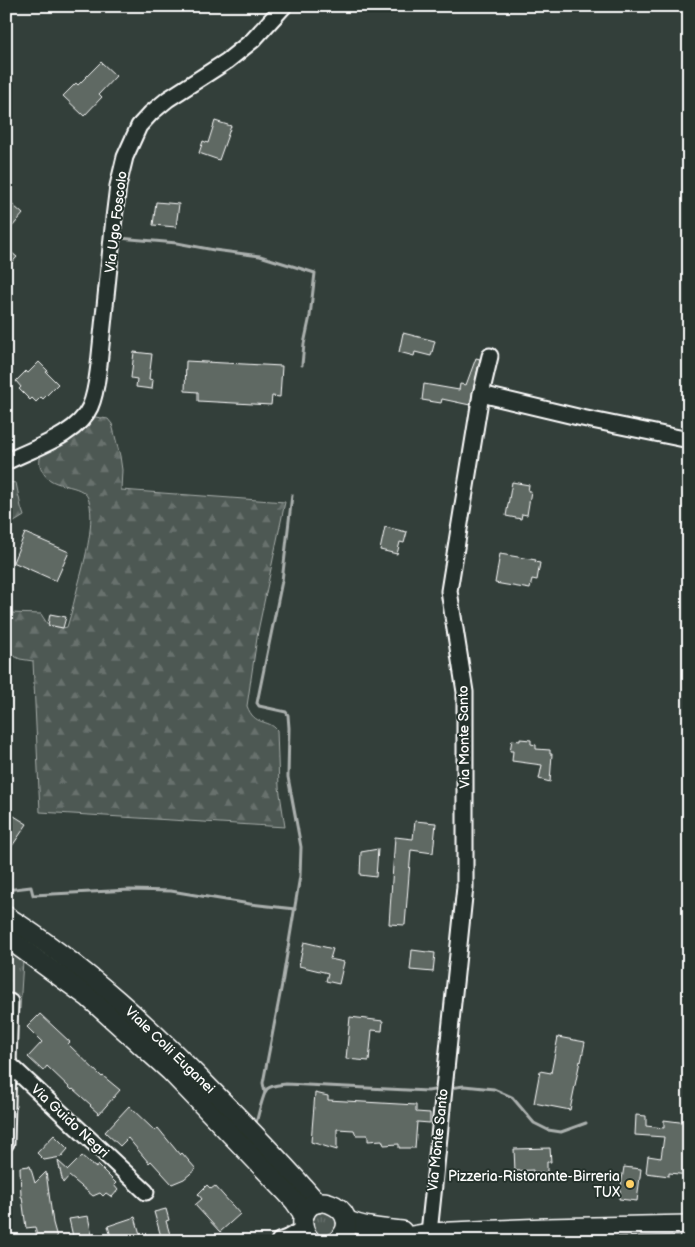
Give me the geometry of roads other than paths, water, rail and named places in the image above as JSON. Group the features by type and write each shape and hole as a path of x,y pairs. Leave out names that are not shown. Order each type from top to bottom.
{"main road":[{"name":"Viale Colli Euganei","path":"6,916 34,934 103,987 176,1054 299,1182 309,1222"},
{"name":"Viale Colli Euganei","path":"6,937 88,997 170,1071 295,1202 309,1222"},
{"path":"309,1222 323,1202 330,1202 335,1205 344,1214 346,1220 344,1234 337,1241"},
{"path":"346,1220 369,1228 429,1233 689,1225"},
{"path":"382,1241 429,1233"}],"street":[{"name":"Via Ugo Foscolo","path":"6,462 67,432 79,423 90,408 99,365 118,186 125,157 139,126 168,99 227,62 253,40 284,6"},
{"name":"Via Monte Santo","path":"429,1233 465,887 465,692 449,591 481,394 490,356"},
{"path":"481,394 582,418 689,440"},
{"path":"8,1063 10,1002"},
{"name":"Via Guido Negri","path":"6,1143 8,1063"},
{"name":"Via Guido Negri","path":"8,1063 146,1192"},
{"path":"279,1241 287,1238 309,1222"}],"waterway":[{"path":"119,238 177,243 260,256 315,273 302,365"},
{"path":"265,1093 263,1083 300,876 301,847 288,777 288,715 286,712 259,706 257,703 282,581 292,495"},
{"path":"6,890 31,887 33,895 130,890 171,891 250,904 295,909"},
{"path":"256,1123 265,1092 276,1085 428,1091 440,1089"},
{"path":"449,1088 464,1086 494,1089 512,1097 534,1123 548,1130 561,1132 586,1123"}],"place":[{"name":"Pizzeria-Ristorante-Birreria TUX","path":"630,1184"}]}
